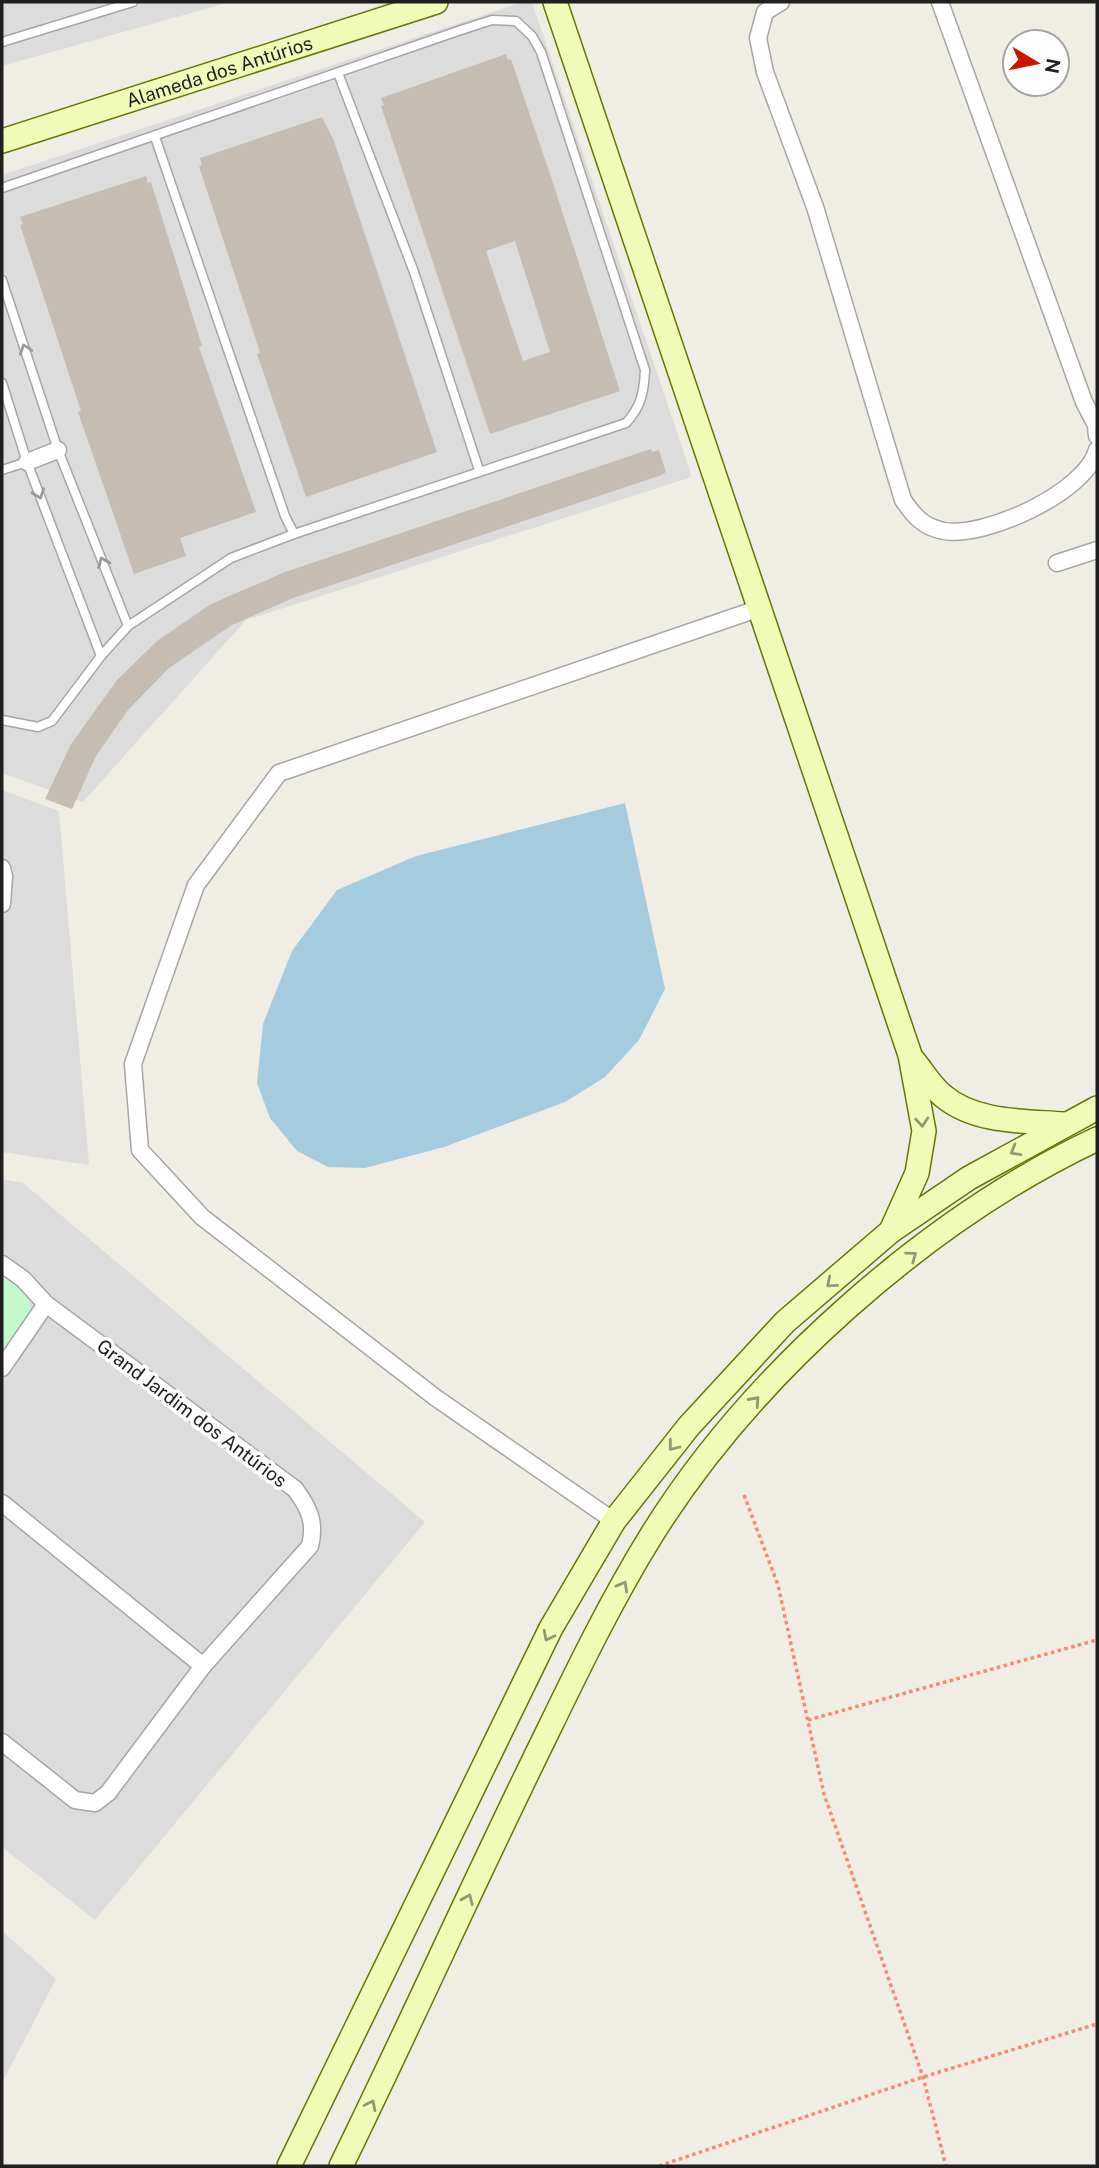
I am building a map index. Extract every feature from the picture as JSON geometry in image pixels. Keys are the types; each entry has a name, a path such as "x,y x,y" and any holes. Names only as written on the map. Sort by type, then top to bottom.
{"main road":[{"name":"Alameda dos Antúrios","path":"2,141 436,2"},
{"path":"555,2 910,1055 924,1131 917,1172 891,1231"},
{"path":"910,1055 942,1096 967,1110 1018,1121 1064,1124"},
{"path":"289,2166 545,1640 614,1521 689,1426 785,1322 891,1231 969,1178 1097,1108"},
{"path":"341,2166 412,2021 500,1828 582,1662 651,1535 698,1471 722,1439 804,1347 904,1261 974,1212 1068,1153 1097,1139"}],"street":[{"path":"781,2 765,12 758,38 765,72 815,207 902,500 918,521 946,532 1001,522 1046,501 1082,478 1094,463 1097,450"},
{"path":"940,2 1093,410 1097,436"},
{"path":"27,462 58,450"},
{"path":"1057,563 1097,551"},
{"path":"614,1521 436,1398 202,1217 140,1150 133,1063 196,885 279,773 760,608"},
{"path":"2,868 2,904"},
{"name":"Grand Jardim dos Antúrios","path":"2,1264 23,1279 46,1304 295,1489 310,1509 314,1531 310,1546 203,1666 108,1793 95,1803 75,1800 2,1742"},
{"path":"2,1368 46,1304"},
{"path":"2,1503 203,1666"}],"lane":[{"path":"2,42 133,2"},
{"path":"2,188 492,20 516,21 524,25 541,52 645,370 644,393 636,412 626,423 479,470 231,558 128,626 101,656 52,721 38,727 2,720"},
{"path":"338,73 414,272 479,470"},
{"path":"155,137 280,503 294,534"},
{"path":"2,280 58,450 128,626"},
{"path":"2,383 27,462 101,656"},
{"path":"2,470 27,462"}],"path":[{"path":"744,1495 778,1585 824,1794 923,2077 946,2166"},
{"path":"808,1720 1097,1640"},
{"path":"659,2166 923,2077 1097,2024"}],"shaded area":[{"path":"2,2 230,2 2,66"},
{"path":"523,2 532,2 692,477 246,620 83,802 2,773 2,175"},
{"path":"2,790 59,811 89,1165 2,1152"},
{"path":"2,1179 23,1183 425,1522 95,1920 2,1847"},
{"path":"2,1931 56,1979 2,2083"}],"green space":[{"path":"2,1270 25,1292 29,1312 20,1334 2,1358"}],"water":[{"path":"625,803 665,989 639,1040 605,1077 565,1102 444,1147 365,1168 328,1167 297,1151 270,1118 257,1083 263,1024 292,951 337,890 416,856"}],"building":[{"path":"506,54 508,60 511,59 620,391 490,434 381,106 384,105 381,98","holes":["515,241 550,352 523,361 486,251"]},
{"path":"322,117 334,141 437,452 306,497 257,354 260,353 258,346 199,166 202,165 200,158"},
{"path":"146,176 148,183 151,182 202,346 199,347 256,512 180,538 186,556 134,574 78,412 81,411 20,225 23,224 20,217"},
{"path":"651,449 652,452 659,450 666,472 659,476 293,598 232,625 169,668 128,710 96,756 72,809 45,799 71,744 117,680 157,641 211,604 285,572"}]}
